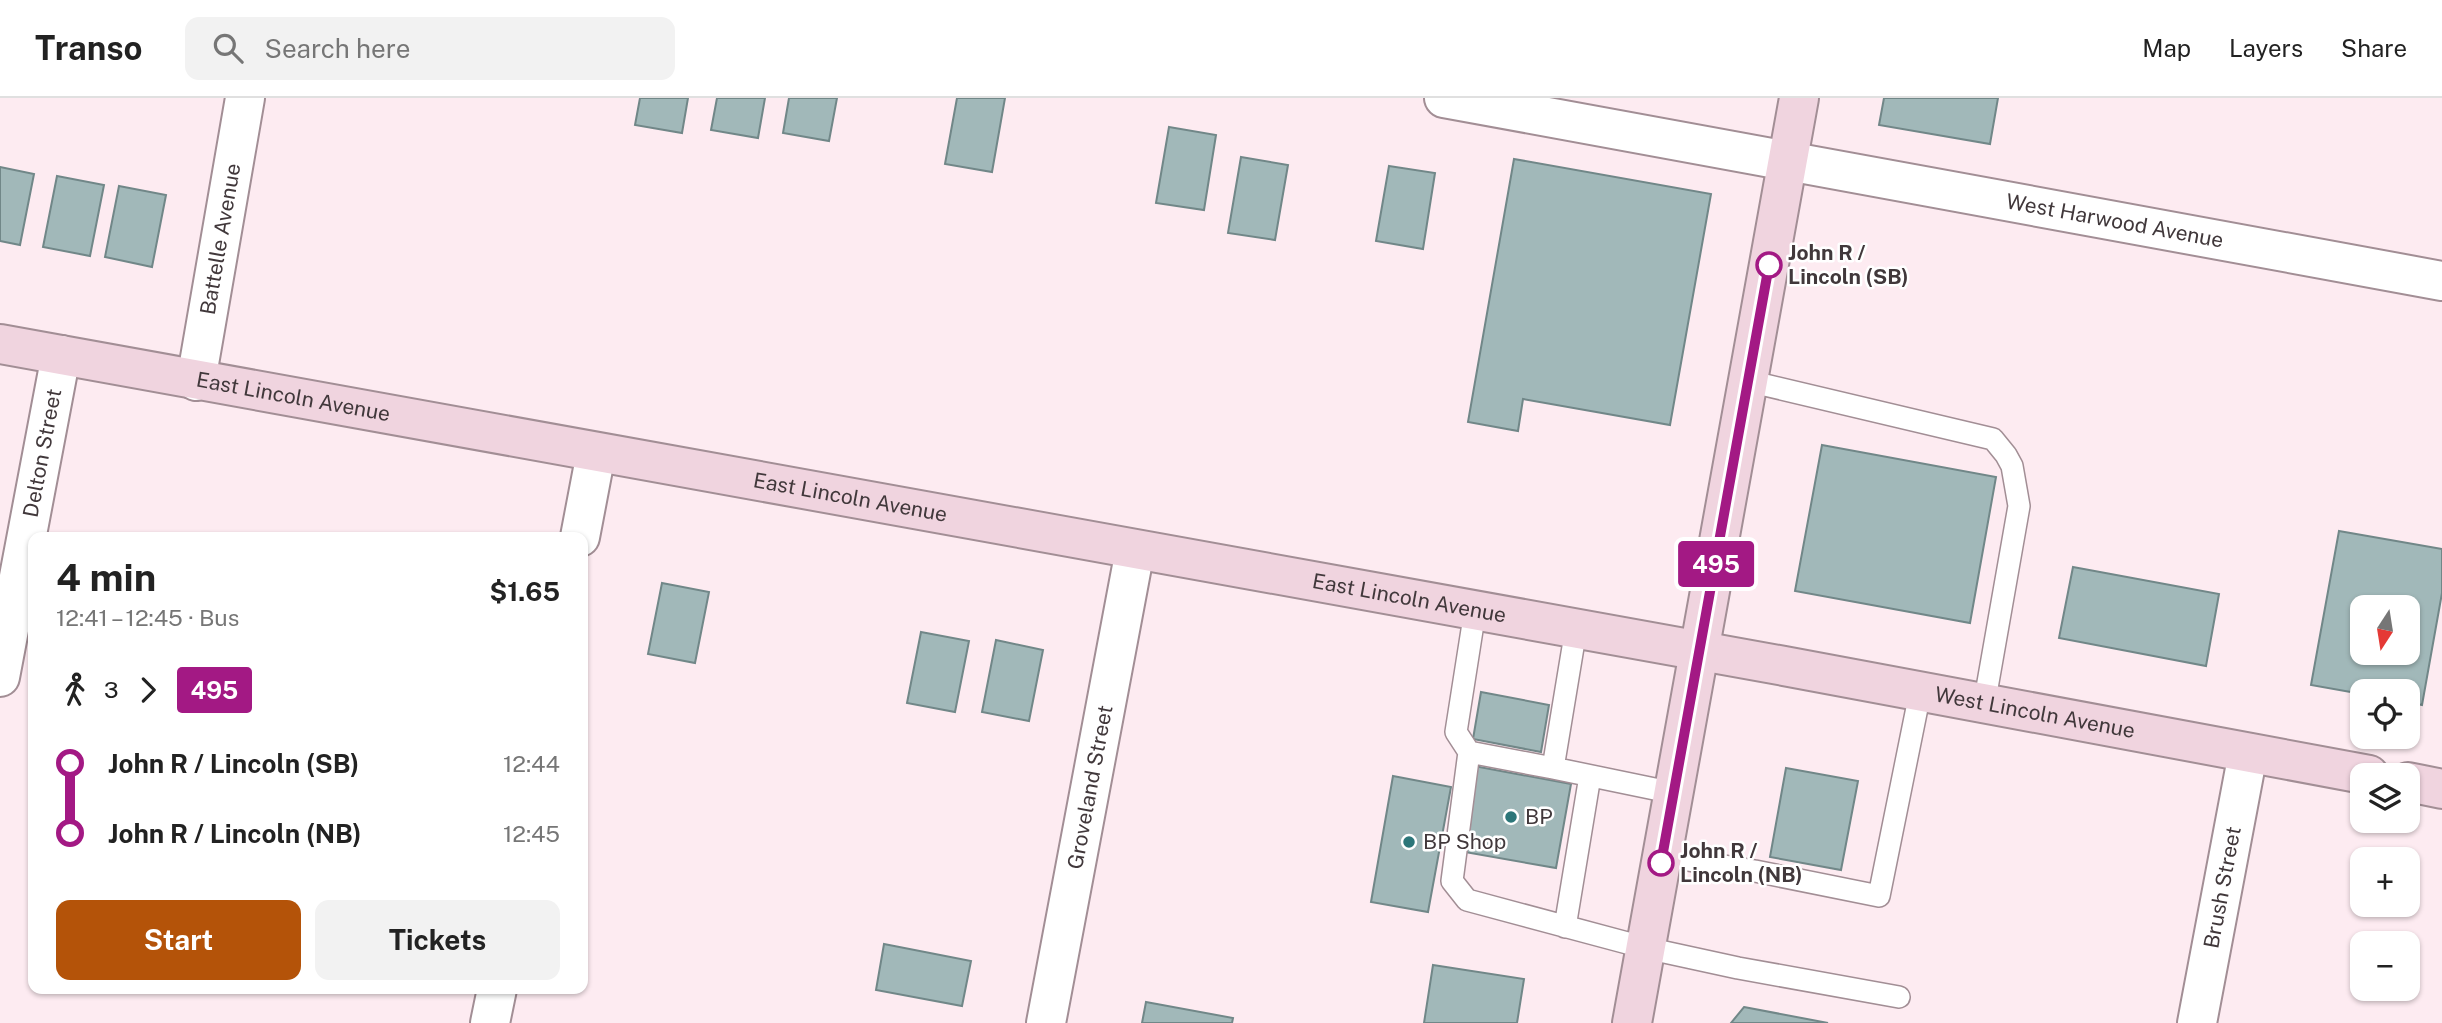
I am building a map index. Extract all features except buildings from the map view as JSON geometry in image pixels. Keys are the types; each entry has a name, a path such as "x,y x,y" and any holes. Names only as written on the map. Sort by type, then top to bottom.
{"street":[{"name":"Battelle Avenue","path":"196,381 245,98"},
{"path":"1632,1023 1799,98"},
{"name":"West Harwood Avenue","path":"1465,100 1787,162 2442,281"},
{"name":"East Lincoln Avenue","path":"0,344 1701,652"},
{"name":"Delton Street","path":"0,677 61,355"},
{"path":"581,532 596,453"},
{"name":"Groveland Street","path":"1046,1023 1135,550"},
{"name":"West Lincoln Avenue","path":"1701,652 2350,772"},
{"name":"Brush Street","path":"2197,1023 2248,753"},
{"path":"2420,784 2442,789"},
{"path":"491,1023 496,994"}],"lane":[{"path":"1748,381 1993,439 2006,455 2012,466 2019,506 1984,705"},
{"path":"1475,611 1456,732 1469,752 1452,881 1467,900 1646,948 1738,968 1899,997"},
{"path":"1553,768 1576,629"},
{"path":"1663,856 1879,896 1920,692"},
{"path":"1469,752 1674,793"},
{"path":"1565,926 1590,776"}],"bus line":[{"name":"495","path":"1661,863 1769,265"}],"place":[{"name":"John R / Lincoln (SB)","path":"1769,265"},
{"name":"BP","path":"1511,817"},
{"name":"BP Shop","path":"1409,842"},
{"name":"John R / Lincoln (NB)","path":"1661,863"}]}
